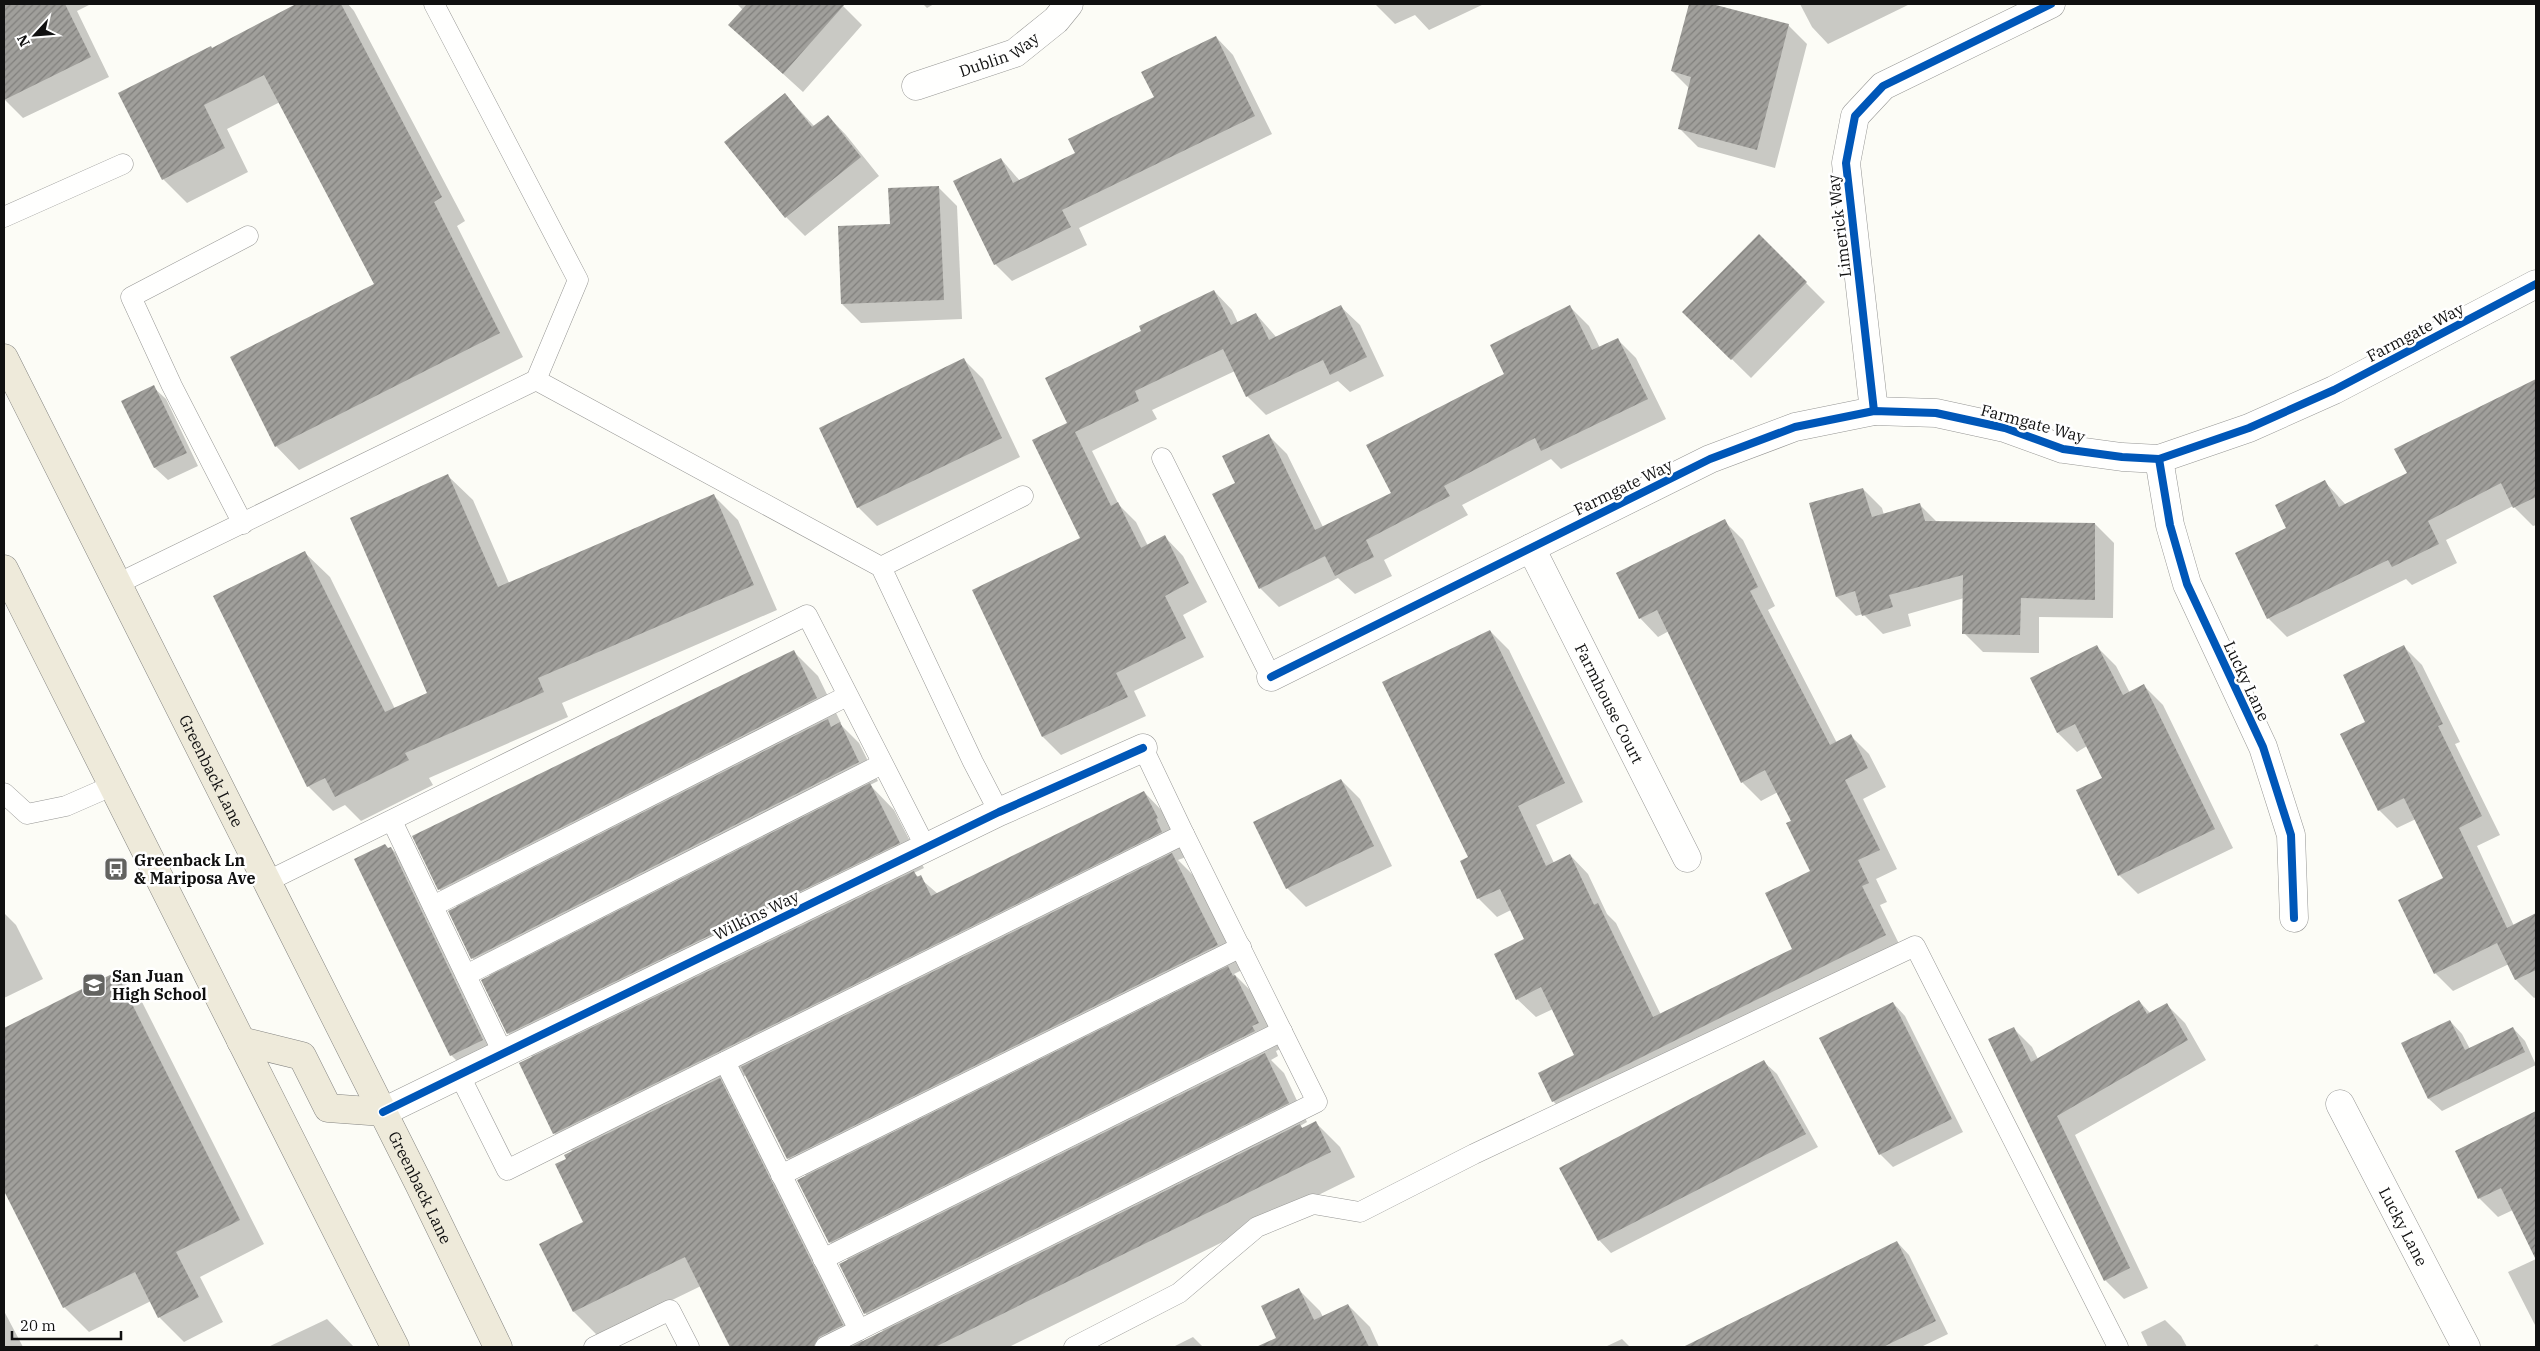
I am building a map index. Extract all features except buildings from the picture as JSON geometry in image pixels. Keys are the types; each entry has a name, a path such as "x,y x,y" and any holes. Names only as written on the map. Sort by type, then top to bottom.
{"main road":[{"name":"Greenback Lane","path":"4,358 383,1112 498,1347"},
{"path":"4,569 395,1347"},
{"path":"241,1041 302,1056 328,1108 383,1112"}],"street":[{"name":"Dublin Way","path":"916,86 1014,53 1056,20 1069,4"},
{"name":"Limerick Way","path":"1874,411 1846,163 1855,116 1884,86 2051,4"},
{"name":"Farmgate Way","path":"1271,677 1710,459 1795,427 1874,411 1936,413 2005,428 2063,449 2122,457 2159,459 2249,428 2334,390 2536,284"},
{"name":"Lucky Lane","path":"2159,459 2170,525 2187,584 2263,747 2290,835 2294,918"},
{"name":"Farmhouse Court","path":"1531,548 1688,858"},
{"name":"Wilkins Way","path":"383,1112 999,812 1143,748"},
{"name":"Lucky Lane","path":"2340,1104 2466,1347"}],"lane":[{"path":"117,584 536,380 578,280 434,4"},
{"path":"4,217 123,164"},
{"path":"243,524 172,386 131,297 248,236"},
{"path":"536,380 881,567 973,762 999,812"},
{"path":"1162,458 1271,677"},
{"path":"881,567 1023,496"},
{"path":"266,882 807,616 926,848"},
{"path":"433,906 847,696"},
{"path":"825,1347 1318,1102 1143,748"},
{"path":"466,976 882,764"},
{"path":"4,793 27,814 66,806 114,785"},
{"path":"392,821 503,1053"},
{"path":"459,1074 507,1170 1184,834"},
{"path":"1074,1347 1179,1293 1257,1227 1312,1204 1360,1212 1474,1154 1915,946 2118,1347"},
{"path":"781,1175 1240,947"},
{"path":"823,1259 1282,1031"},
{"path":"725,1062 859,1330"},
{"path":"594,1347 670,1310 688,1347"}],"cycle path":[{"path":"1874,411 1846,163 1855,116 1883,86 2051,4"},
{"path":"1271,677 1710,459 1795,427 1874,411 1936,413 2005,428 2063,449 2122,457 2159,459 2249,428 2334,390 2536,284"},
{"path":"2159,459 2170,525 2187,584 2263,747 2291,835 2294,918"},
{"path":"383,1112 999,812 1143,748"}],"place":[{"name":"Greenback Ln & Mariposa Ave","path":"116,869"},
{"name":"San Juan High School","path":"94,985"}]}
